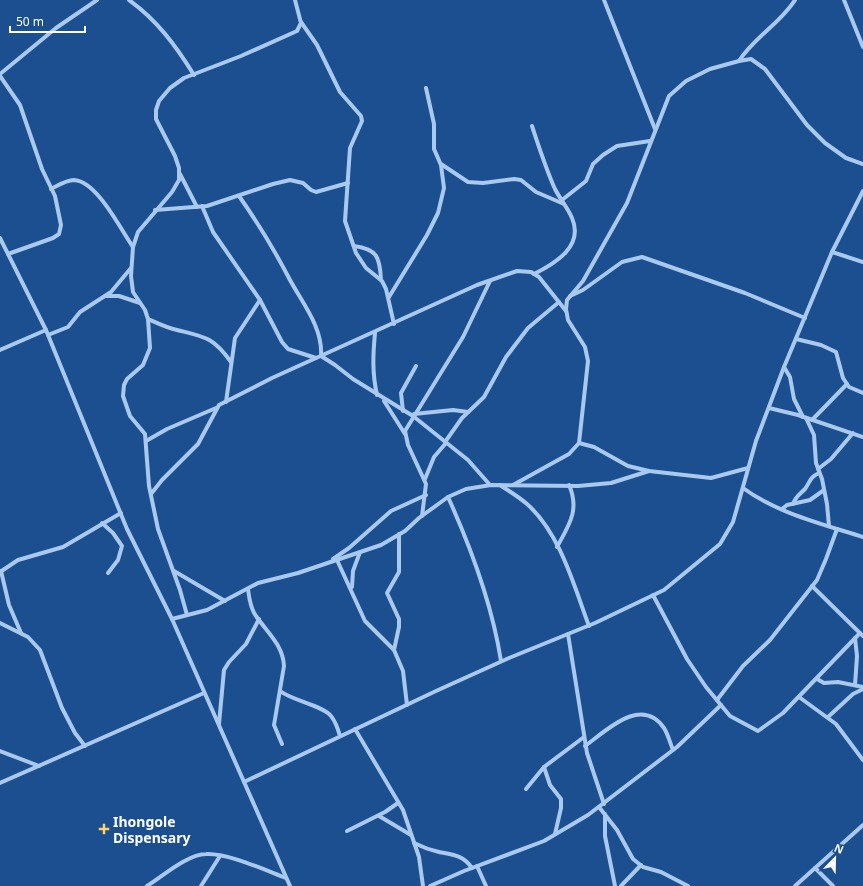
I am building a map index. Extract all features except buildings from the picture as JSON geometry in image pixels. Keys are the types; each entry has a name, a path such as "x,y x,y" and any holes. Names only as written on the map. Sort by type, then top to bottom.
{"street":[{"path":"8,254 53,238 58,234 61,225 55,196 42,169 20,105 0,75 56,28 97,0"},
{"path":"129,0 153,20 177,48 194,75"},
{"path":"295,0 301,22 317,45 340,92 361,116 361,125 350,148 345,221 354,246 366,268 381,281 389,297 394,324"},
{"path":"604,0 655,129"},
{"path":"739,61 747,48 789,10 795,0"},
{"path":"844,0 863,47"},
{"path":"187,615 158,529 151,494 145,434 128,412 123,396 124,385 127,379 143,365 150,348 148,319 145,310 133,292 131,268 132,247 138,232 155,210 172,192 179,180 175,156 156,119 156,110 159,101 170,88 184,78 286,37 297,30 301,22"},
{"path":"513,485 569,454 579,443 588,361 585,347 568,320 566,312 567,300 583,281 627,203 650,141 669,96 686,81 710,69 739,61 751,60 765,69 807,125 825,143 846,158 863,164"},
{"path":"389,297 427,235 438,213 444,188 444,178 434,149 433,117 426,88"},
{"path":"532,126 544,160 572,218 576,231 575,240 567,252 555,262 534,274"},
{"path":"562,200 586,181 593,164 603,155 617,146 650,141"},
{"path":"440,163 468,182 483,183 514,179 521,180 536,192 564,204"},
{"path":"179,173 200,207 213,232 260,300 288,349 316,358"},
{"path":"51,189 68,180 76,180 90,187 101,199 132,247"},
{"path":"155,210 200,207 290,180 303,183 310,190 316,192 348,183"},
{"path":"244,782 501,661 589,626 664,590 720,544 733,522 748,468 784,367 832,252 863,191"},
{"path":"239,196 277,253 306,308 317,330 321,348 321,356"},
{"path":"0,238 2,247 8,254 46,330 120,513 172,619 290,886"},
{"path":"354,246 365,248 374,253 381,268 381,281"},
{"path":"832,252 863,262"},
{"path":"570,296 583,290 622,262 642,257 745,293 805,318"},
{"path":"48,335 68,327 80,312 106,296 131,268"},
{"path":"146,441 167,429 216,408 316,358 490,281 517,271 526,270 539,277 566,312"},
{"path":"422,516 426,495 426,484 408,445 406,434 407,426 463,337 490,281"},
{"path":"106,296 119,296 140,303"},
{"path":"226,402 235,338 260,300"},
{"path":"424,479 434,457 446,443 462,418 484,397 495,380 506,358 528,328 559,302"},
{"path":"148,319 176,330 199,335 212,341 223,351 231,363"},
{"path":"0,350 46,330"},
{"path":"375,333 372,360 373,378 377,395"},
{"path":"796,339 821,345 836,352 843,378 850,388 863,393"},
{"path":"321,356 383,399 413,415 468,460 490,485"},
{"path":"404,411 401,393 416,366"},
{"path":"784,367 790,376 793,393 814,435 814,450 818,471 824,490 829,526"},
{"path":"812,420 847,384"},
{"path":"383,399 406,434"},
{"path":"151,494 162,480 198,444 216,408"},
{"path":"769,408 804,417 863,437"},
{"path":"413,415 453,410 468,412"},
{"path":"793,504 796,497 805,488 810,478 830,459 852,433"},
{"path":"579,443 594,447 628,466 649,471 678,473 711,478 748,468"},
{"path":"172,619 207,610 258,583 298,573 381,545 399,534 448,497 466,489 490,485 569,486 611,482 649,471"},
{"path":"500,485 528,504 537,514 566,564 589,626"},
{"path":"557,547 570,522 575,504 569,486"},
{"path":"743,488 755,497 782,509 863,537"},
{"path":"782,509 793,504 810,500 824,490"},
{"path":"329,562 349,548 391,511 426,495"},
{"path":"448,497 466,536 486,594 493,619 501,661"},
{"path":"21,634 8,605 0,572 18,560 63,547 120,513"},
{"path":"102,523 122,546 118,560 108,573"},
{"path":"717,700 743,666 770,640 812,586 826,559 837,529"},
{"path":"394,650 399,627 399,619 387,593 399,572 399,534"},
{"path":"352,589 353,571 360,552"},
{"path":"337,560 352,589 357,606 365,621 394,650 403,671 407,705"},
{"path":"173,571 225,601"},
{"path":"653,595 687,659 717,700 730,716 758,731 783,714 855,638 861,634 812,586"},
{"path":"248,589 251,604 259,619 270,631 283,658 280,691 274,725 282,744"},
{"path":"218,724 224,670 229,662 246,644 259,619"},
{"path":"0,623 28,637 40,650 62,708 75,733 85,746"},
{"path":"568,634 585,746 593,775 604,804"},
{"path":"855,638 855,685"},
{"path":"817,679 824,683 833,681 863,688"},
{"path":"828,717 853,694 863,688"},
{"path":"280,691 289,698 326,711 335,722 340,736"},
{"path":"0,783 204,693"},
{"path":"799,698 836,724 863,760"},
{"path":"430,886 477,866 544,841 604,804 673,750 721,705"},
{"path":"585,746 615,722 631,715 642,714 656,719 664,728 673,750"},
{"path":"355,729 398,803 419,857 424,886"},
{"path":"526,789 544,767 584,737"},
{"path":"0,751 40,766"},
{"path":"544,767 550,785 561,799 561,808 555,834"},
{"path":"347,831 379,816 398,803"},
{"path":"599,807 617,830 633,859 641,865 674,878 688,886"},
{"path":"606,814 605,836 615,886"},
{"path":"379,816 411,835"},
{"path":"795,886 863,825"},
{"path":"414,843 427,849 458,855 467,860 472,868"},
{"path":"147,886 185,861 205,854 220,856 286,878"},
{"path":"201,886 220,856"},
{"path":"621,886 641,865"},
{"path":"477,866 486,886"},
{"path":"815,868 833,886"}],"place":[{"name":"Ihongole Dispensary","path":"104,829"}]}
